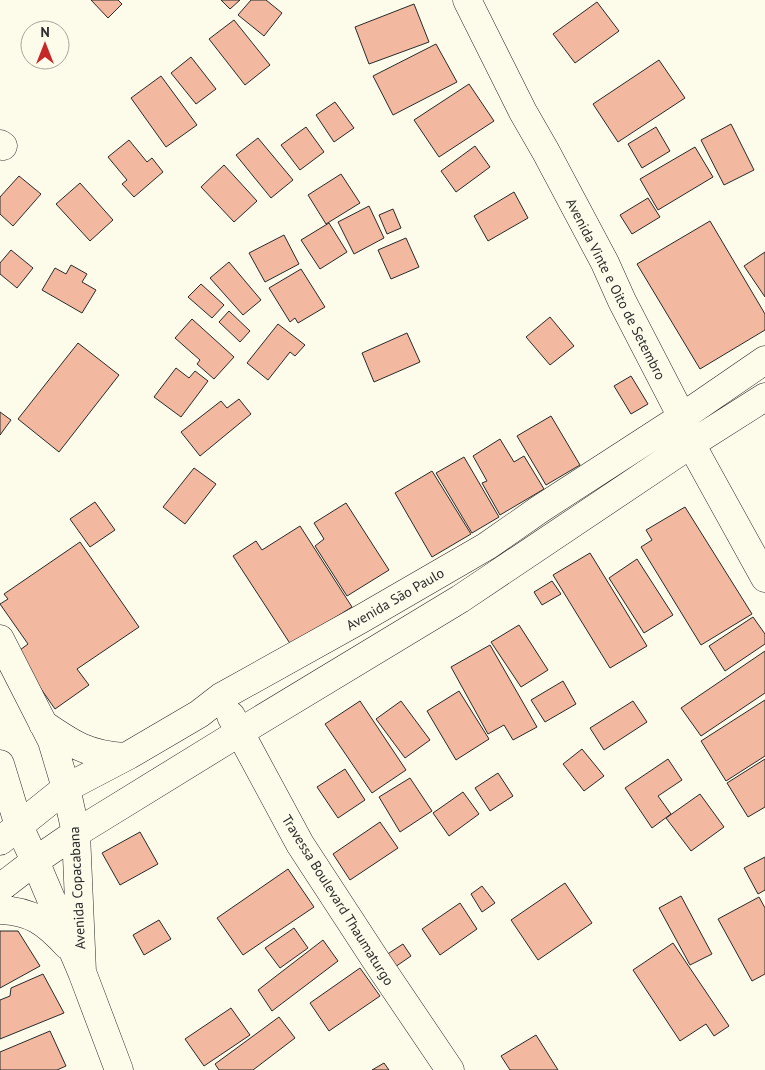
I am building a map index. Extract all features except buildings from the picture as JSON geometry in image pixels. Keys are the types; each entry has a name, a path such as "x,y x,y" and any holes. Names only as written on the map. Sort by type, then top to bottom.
{"street":[{"name":"Avenida Vinte e Oito de Setembro","path":"466,0 509,86 605,263 622,301 682,417 691,444 765,578"},
{"name":"Avenida São Paulo","path":"9,833 66,788 125,757 199,714 221,697 487,546 765,360"},
{"path":"0,888 35,860 76,833 460,599 691,444 765,397"},
{"path":"442,573 460,599"},
{"name":"Avenida Copacabana","path":"0,639 52,741 66,788 76,833 78,962"},
{"name":"Travessa Boulevard Thaumaturgo","path":"221,697 300,844 450,1070"},
{"path":"42,724 75,746 94,752 125,757"},
{"name":"Avenida Copacabana","path":"0,764 9,833 35,860 78,962 119,1070"},
{"path":"0,910 17,911 32,915 48,927 78,962"}]}
